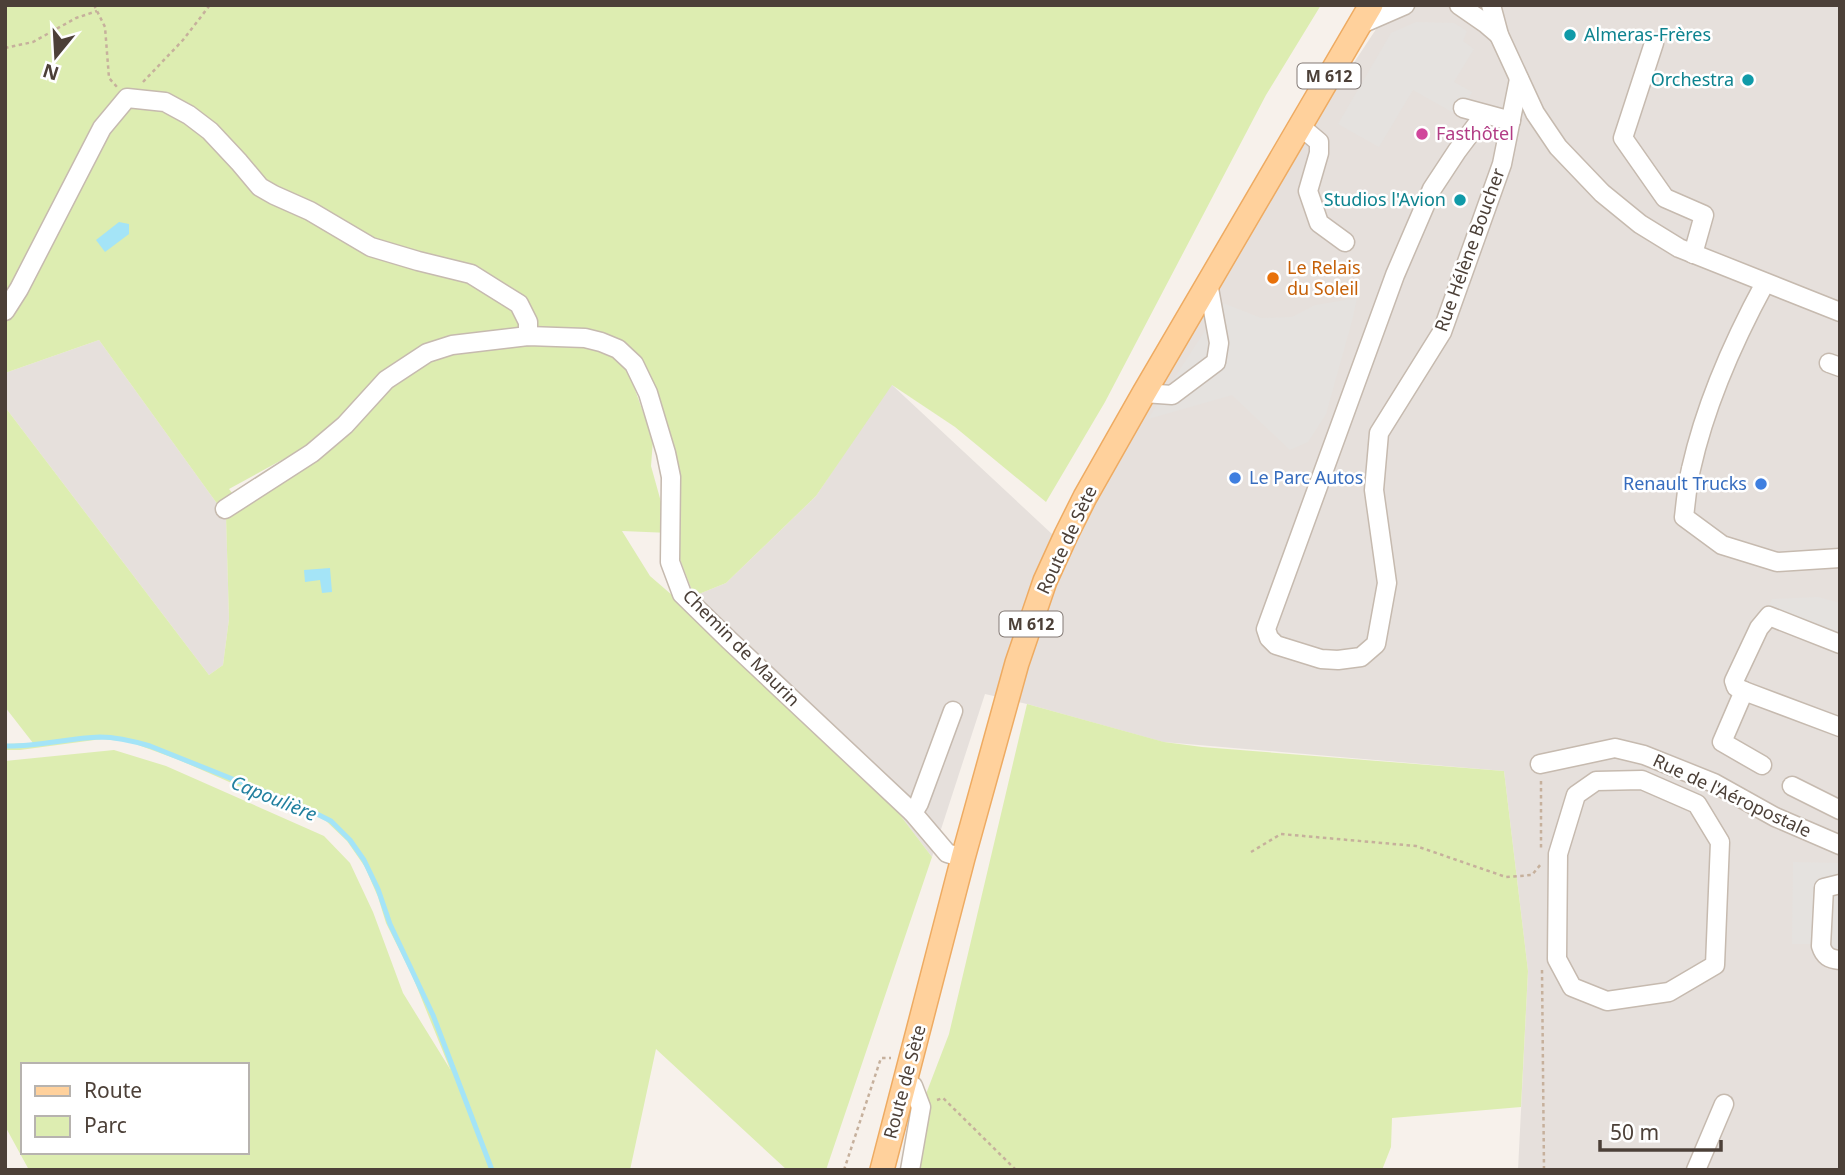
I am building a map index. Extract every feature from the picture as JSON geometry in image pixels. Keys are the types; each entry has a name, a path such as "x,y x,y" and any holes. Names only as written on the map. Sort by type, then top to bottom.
{"main road":[{"name":"Route de Sète","path":"882,1170 963,858 1017,663 1045,581 1085,497 1371,5"}],"street":[{"path":"1359,25 1405,5"},
{"path":"1459,5 1499,36"},
{"path":"1491,5 1499,36 1535,113 1577,169 1602,193 1640,225 1679,248 1840,312"},
{"path":"1654,43 1623,138 1665,198 1704,215 1693,254"},
{"name":"Rue Hélène Boucher","path":"1484,115 1432,189 1395,275 1266,629 1269,638 1276,645 1321,659 1338,660 1361,657 1377,644 1387,583 1374,490 1379,433 1442,332 1502,164 1519,79"},
{"path":"5,311 102,128 127,98 165,102 189,115 209,131 260,187 310,211 372,247 471,274 519,304 528,322 528,336"},
{"path":"1463,108 1510,121"},
{"path":"1300,126 1318,142 1319,153 1308,191 1319,223 1345,242"},
{"path":"1144,393 1172,395 1216,362 1219,343 1208,283"},
{"path":"1765,283 1744,321 1709,408 1691,470 1684,517 1722,545 1777,562 1840,558"},
{"name":"Chemin de Maurin","path":"225,509 312,453 345,425 386,380 427,353 452,345 528,336 585,338 618,349 634,364 648,393 666,453 670,477 670,562 682,594 913,813 947,853 963,858"},
{"path":"1840,644 1769,616 1759,628 1734,681 1736,687 1744,691 1840,727"},
{"path":"1744,691 1722,742 1762,765"},
{"path":"913,813 953,711"},
{"name":"Rue de l'Aéropostale","path":"1540,764 1615,748 1644,755 1714,783 1775,817 1840,845"},
{"path":"1591,752 1596,781"},
{"path":"1642,780 1697,804 1720,842 1715,965 1669,992 1607,1001 1572,987 1557,959 1558,854 1576,795 1596,781 1642,780"},
{"path":"1793,786 1840,810"},
{"path":"1840,884 1824,888 1821,946 1823,954 1840,960"},
{"path":"905,1082 913,1086 921,1107 910,1170"},
{"path":"1696,1170 1724,1104"}],"path":[{"path":"94,5 105,27 108,78 127,98 183,40 210,5"},
{"path":"5,48 33,42 76,18 97,11"},
{"path":"1251,852 1281,834 1416,846 1506,877 1532,875 1541,864"},
{"path":"844,1170 881,1058 911,1056"},
{"path":"921,1107 943,1098 1016,1170"}],"shaded area":[{"path":"1392,5 1840,5 1840,1170 1518,1170 1528,971 1504,771 1163,742 985,694 932,857 881,790 694,596 726,583 816,496 891,384 1067,548 1168,344"},
{"path":"1416,22 1454,23 1467,31 1463,41 1474,49 1454,82 1472,92 1459,116 1413,90 1379,147 1338,124 1391,33"},
{"path":"1357,298 1326,414 1308,442 1290,450 1232,395 1148,419 1223,303 1261,318 1292,317 1315,305"},
{"path":"99,340 226,516 229,619 223,665 209,675 5,407 5,373"},
{"path":"1818,597 1840,603 1840,644 1765,614 1772,599"},
{"path":"1793,862 1840,863 1840,966 1821,965 1812,954 1811,944 1792,944"}],"green space":[{"path":"5,5 1321,5 1266,95 1105,402 1046,502 955,427 892,385 816,496 726,583 694,596 670,533 622,531 650,576 732,647 881,790 932,857 826,1170 787,1170 656,1049 630,1170 29,1170 5,1126 5,761 114,750 166,766 324,836 350,863 373,912 403,993 450,1069 412,975 386,923 365,867 347,841 326,821 303,809 130,742 102,739 5,750 5,744 33,743 5,707 5,407 209,675 223,665 229,619 226,516 99,340 5,373 5,322 32,277 5,306","holes":["393,366 324,453 242,506 229,489 300,450","633,384 660,436 668,527 651,466 653,440"]},
{"path":"1027,704 1164,742 1504,771 1528,971 1521,1107 1392,1118 1391,1147 1382,1170 910,1170 921,1107 949,1034"}],"water":[{"path":"119,222 129,224 129,234 105,252 96,240"},
{"path":"330,568 332,592 322,593 320,580 305,582 304,570"}],"waterway":[{"name":"Capoulière","path":"5,746 100,737 131,741 150,746 331,821 350,840 364,860 378,889 390,924 433,1015 492,1170"}],"place":[{"name":"Almeras-Frères","path":"1570,35"},
{"name":"Orchestra","path":"1748,80"},
{"name":"Fasthôtel","path":"1422,134"},
{"name":"Studios l'Avion","path":"1460,200"},
{"name":"Le Relais du Soleil","path":"1273,278"},
{"name":"Le Parc Autos","path":"1235,478"},
{"name":"Renault Trucks","path":"1761,484"}]}
